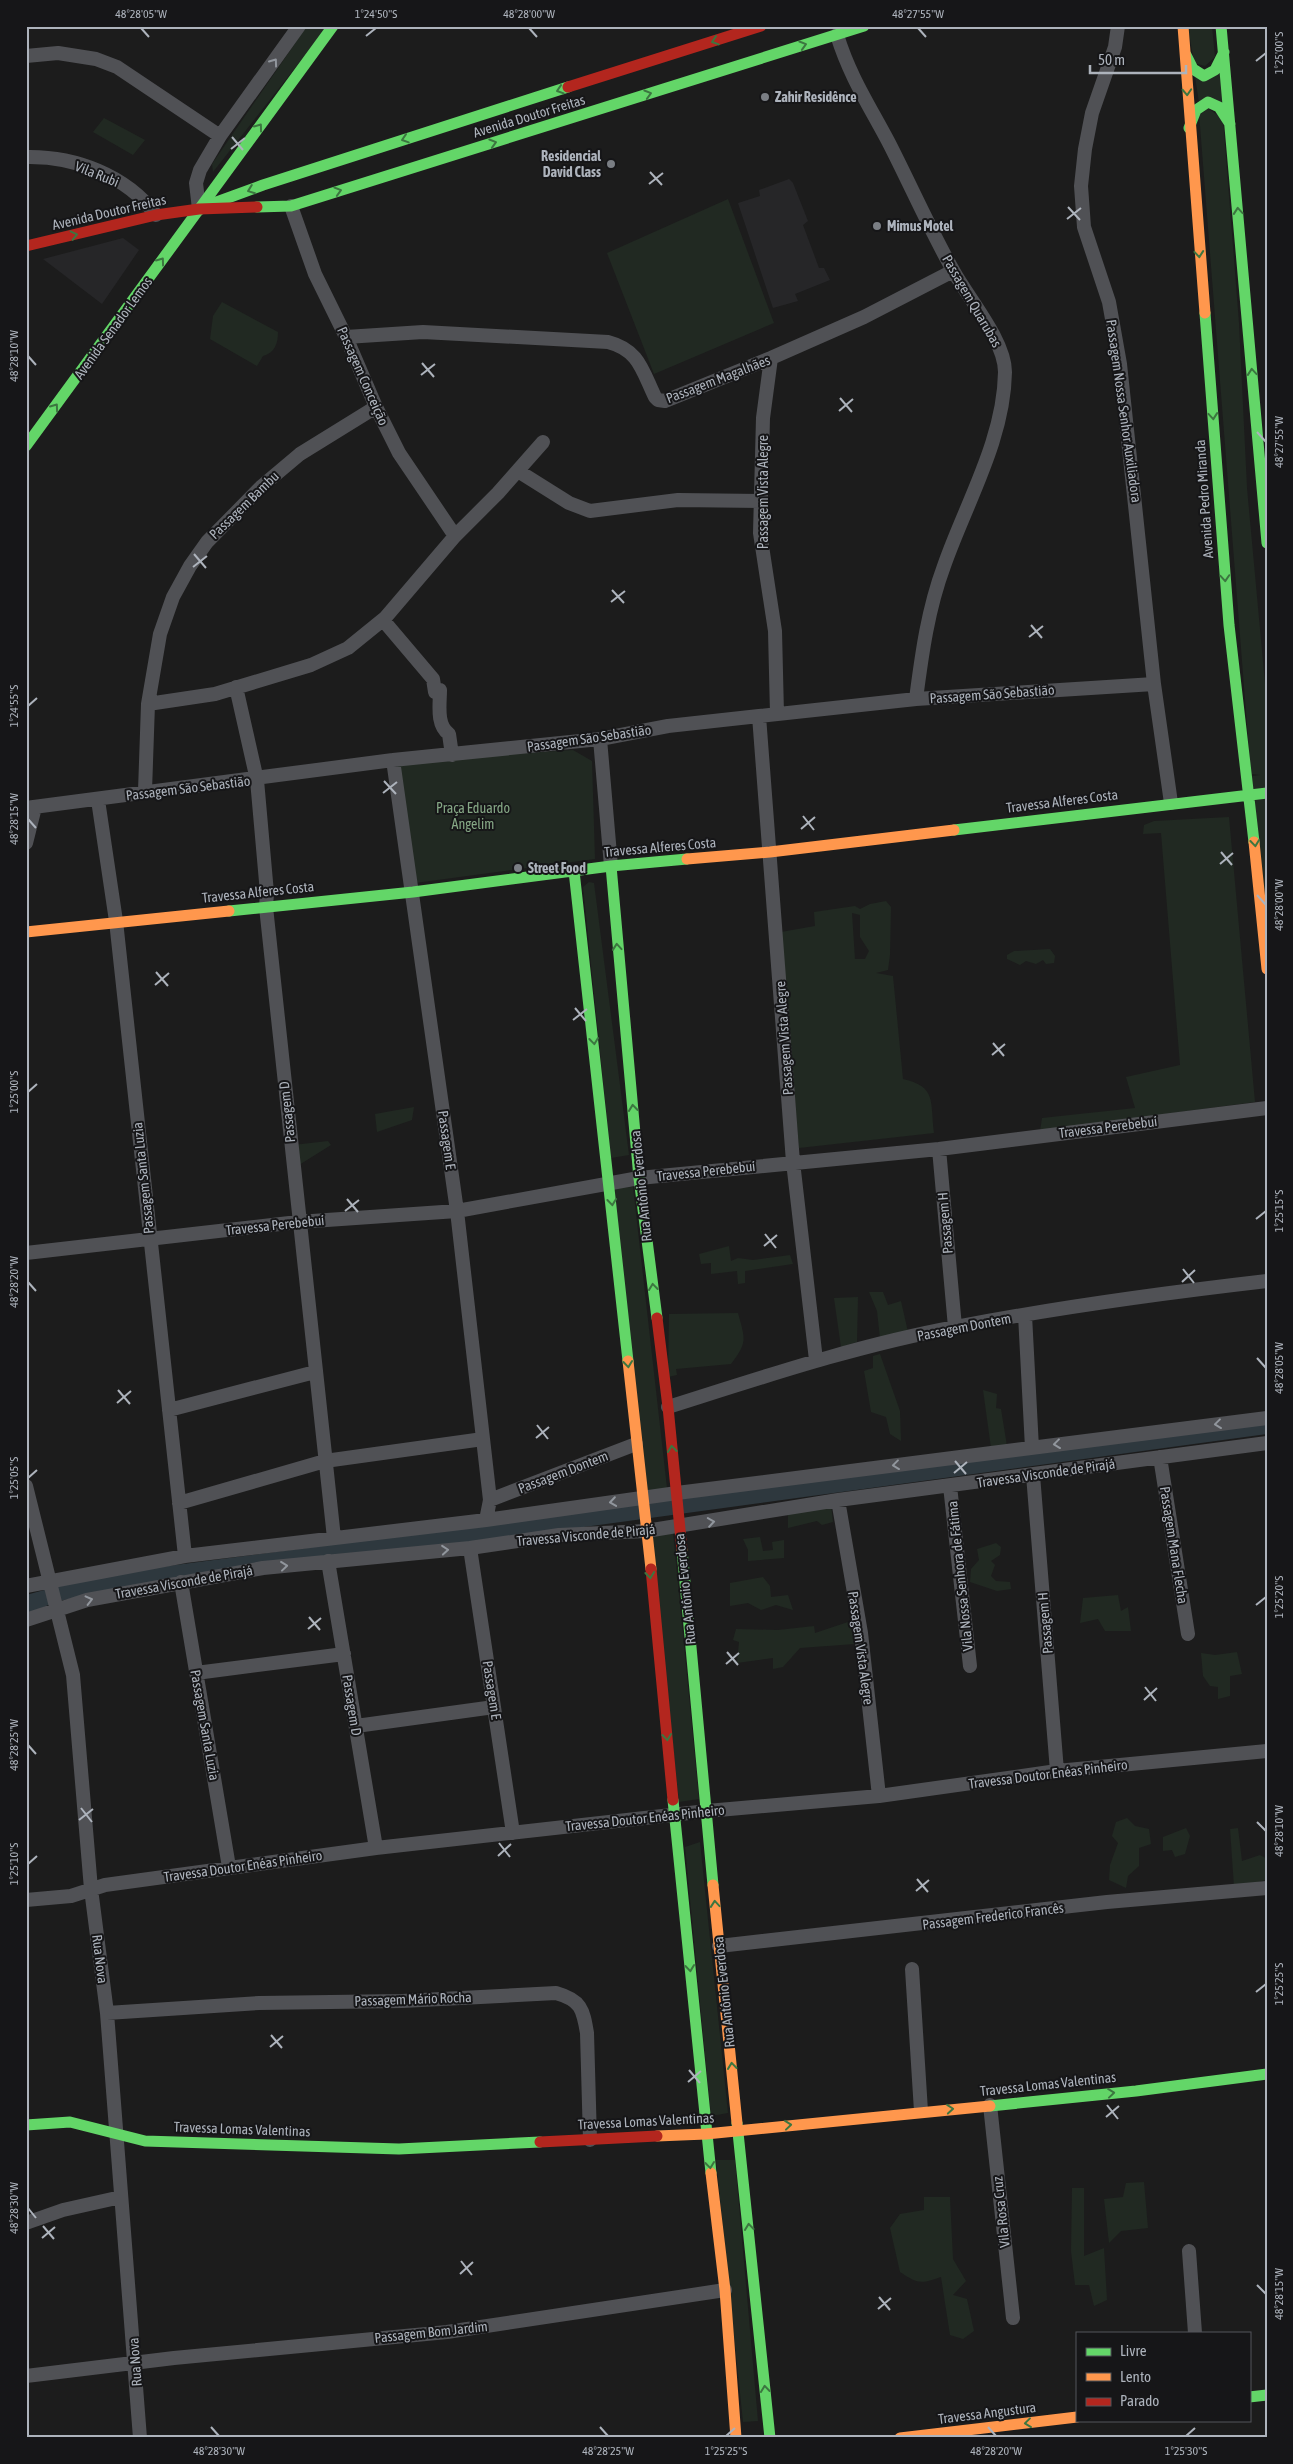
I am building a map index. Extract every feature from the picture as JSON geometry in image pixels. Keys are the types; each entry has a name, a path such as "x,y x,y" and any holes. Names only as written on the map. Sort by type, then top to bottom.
{"street":[{"path":"199,209 196,183 220,136 299,26"},
{"name":"Avenida Senador Lemos","path":"26,446 333,26"},
{"name":"Avenida Doutor Freitas","path":"199,209 263,185 459,121 761,26"},
{"name":"Avenida Doutor Freitas","path":"27,242 156,215 199,209 291,206 468,141 516,136 864,26"},
{"name":"Passagem Nossa Senhor Auxiliadora","path":"1118,26 1115,47 1092,113 1085,149 1081,186 1084,227 1109,302 1120,364 1154,684 1171,803"},
{"name":"Avenida Pedro Miranda","path":"1183,26 1189,128 1229,625 1267,969"},
{"path":"1221,26 1267,543"},
{"name":"Passagem Quarubas","path":"837,35 856,86 888,142 953,271 1000,347 1005,370 1003,389 992,440 933,600 924,638 916,699"},
{"path":"1186,55 1193,69 1204,76 1217,68 1224,52"},
{"path":"26,56 58,53 96,59 117,67 220,136"},
{"path":"1189,128 1196,110 1208,102 1214,102 1221,108 1230,124"},
{"path":"510,106 508,121 516,136"},
{"path":"459,121 468,141"},
{"name":"Vila Rubi","path":"26,157 52,159 87,167 112,176 137,194 156,215"},
{"name":"Passagem Conceição","path":"291,206 315,274 346,336 376,408 399,453 455,536"},
{"name":"Passagem Magalhães","path":"346,336 424,332 608,342 629,350 636,359 654,397 665,401 771,358 864,317 953,271"},
{"name":"Passagem Vista Alegre","path":"771,358 763,418 760,534 775,631 777,714"},
{"name":"Passagem Bambu","path":"145,791 148,704 160,634 173,597 190,566 207,542 262,486 300,454 376,408"},
{"path":"148,704 189,699 236,687 311,665 348,648 383,620 455,536 518,471 543,442"},
{"path":"518,471 569,503 590,511 678,500 761,501"},
{"path":"383,620 433,679 435,692 440,690 440,722 443,730 449,734 452,755"},
{"name":"Passagem São Sebastião","path":"30,807 98,800 145,791 256,780 393,760 600,740 668,726 777,714 916,699 1154,684"},
{"name":"Passagem D","path":"236,687 256,780 267,893 266,907 298,1222 334,1538"},
{"name":"Passagem Vista Alegre","path":"759,716 793,1162 816,1360"},
{"name":"Rua Antônio Everdosa","path":"600,740 640,1178 668,1407 719,1946 740,2130 770,2438"},
{"name":"Passagem E","path":"393,760 457,1211 490,1500 486,1520"},
{"name":"Travessa Alferes Costa","path":"26,932 116,921 413,892 611,866 770,852 1267,793"},
{"name":"Passagem Santa Luzia","path":"98,800 116,921 184,1556"},
{"path":"26,843 30,807"},
{"path":"574,871 610,1182 636,1444 644,1499 706,2134 724,2290 736,2438"},
{"name":"Travessa Perebebuí","path":"26,1253 298,1222 457,1211 640,1178 939,1149 1267,1108"},
{"name":"Passagem H","path":"939,1149 955,1327"},
{"name":"Passagem Dontem","path":"668,1407 816,1360 955,1327 1108,1300 1267,1281"},
{"path":"1025,1315 1032,1448"},
{"path":"169,1410 315,1372"},
{"name":"Travessa Visconde de Pirajá","path":"26,1586 184,1556 486,1520 1267,1418"},
{"path":"179,1503 326,1460 483,1439"},
{"name":"Travessa Visconde de Pirajá","path":"26,1620 57,1606 263,1568 470,1548 559,1535 679,1525 838,1500 1267,1443"},
{"name":"Passagem Dontem","path":"490,1500 636,1444"},
{"name":"Passagem Mana Flecha","path":"1160,1456 1188,1634"},
{"name":"Passagem H","path":"1033,1475 1057,1771"},
{"name":"Rua Nova","path":"26,1486 73,1675 91,1889 106,2013 114,2132 136,2363 140,2438"},
{"name":"Vila Nossa Senhora de Fátima","path":"950,1486 970,1666"},
{"name":"Passagem Vista Alegre","path":"838,1500 861,1633 879,1796"},
{"name":"Passagem E","path":"470,1548 513,1833"},
{"name":"Passagem D","path":"328,1561 376,1848"},
{"name":"Passagem Santa Luzia","path":"181,1582 229,1867"},
{"path":"196,1673 344,1654"},
{"path":"356,1726 494,1707"},
{"name":"Travessa Doutor Enéas Pinheiro","path":"26,1900 71,1896 105,1885 376,1848 707,1811 879,1796 1057,1771 1267,1751"},
{"name":"Passagem Frederico Francês","path":"719,1946 1107,1902 1267,1888"},
{"path":"912,1969 921,2111"},
{"name":"Passagem Mário Rocha","path":"106,2013 259,2003 402,2001 556,1993 572,1997 580,2006 585,2018 588,2034 590,2140"},
{"name":"Travessa Lomas Valentinas","path":"26,2125 70,2122 145,2141 399,2149 706,2134 1136,2091 1267,2074"},
{"name":"Vila Rosa Cruz","path":"990,2105 1013,2318"},
{"path":"26,2223 63,2210 121,2197"},
{"path":"1189,2251 1195,2332"},
{"name":"Passagem Bom Jardim","path":"26,2376 447,2332 724,2290"},
{"path":"1250,2397 1267,2395"},
{"name":"Travessa Angustura","path":"900,2438 1076,2418"}],"shaded area":[{"path":"789,179 793,183 808,221 803,225 819,268 824,268 830,280 795,294 798,301 773,308 738,203 760,196 759,190"},
{"path":"123,238 139,250 102,304 43,259"},
{"path":"1267,1422 1267,1434 92,1594 55,1602 26,1615 26,1595 99,1575"}],"green space":[{"path":"307,26 328,26 213,172 212,164"},
{"path":"1188,26 1212,26 1215,57 1205,66 1194,63"},
{"path":"1221,68 1224,106 1199,103 1195,76"},
{"path":"1206,107 1223,119 1239,323 1247,488 1267,705 1267,920 1252,776 1260,775 1252,774 1250,763 1199,113"},
{"path":"104,118 145,140 133,155 93,132"},
{"path":"728,199 774,323 654,374 607,253"},
{"path":"222,302 278,332 275,347 270,353 263,356 257,366 210,339 213,316"},
{"name":"Praça Eduardo Angelim","path":"573,750 592,761 595,859 415,883 396,761"},
{"path":"1229,817 1255,1102 1040,1131 1042,1118 1135,1108 1126,1077 1180,1065 1161,833 1143,834 1144,825 1154,821"},
{"path":"589,882 594,883 629,1155 611,1158 583,887"},
{"path":"886,901 891,907 888,970 876,973 893,976 903,1079 922,1086 927,1091 930,1097 934,1133 799,1148 781,932 815,926 814,912 855,906 860,909 870,904","holes":["852,913 860,915 860,937 869,951 865,959 855,959"]},
{"path":"1050,949 1055,956 1054,963 1046,964 1043,960 1036,964 1026,961 1020,965 1007,959 1007,955 1014,951"},
{"path":"414,1107 412,1120 377,1132 375,1114"},
{"path":"328,1141 331,1145 299,1165 293,1145"},
{"path":"633,1187 667,1488 646,1492 614,1188"},
{"path":"729,1246 731,1261 738,1258 753,1260 790,1255 793,1264 745,1271 745,1283 738,1284 737,1271 711,1274 711,1263 701,1264 699,1254"},
{"path":"869,1292 883,1292 888,1305 901,1301 908,1332 880,1338 877,1311"},
{"path":"858,1297 857,1342 841,1347 834,1298"},
{"path":"738,1313 744,1340 743,1345 731,1364 676,1369 677,1375 668,1377 669,1314"},
{"path":"880,1354 900,1411 901,1441 890,1434 886,1417 871,1412 864,1371 873,1368 873,1356"},
{"path":"983,1390 997,1394 996,1408 1001,1409 1007,1446 991,1448"},
{"path":"831,1505 833,1522 822,1525 817,1521 788,1528 788,1513"},
{"path":"673,1533 699,1799 679,1802 651,1536"},
{"path":"760,1537 763,1551 773,1550 772,1542 784,1540 784,1558 748,1561 748,1550 743,1539"},
{"path":"996,1543 1001,1547 1000,1555 991,1561 995,1565 991,1576 996,1581 1010,1582 1011,1589 997,1591 970,1582 971,1569 979,1560 977,1549"},
{"path":"763,1577 770,1586 771,1597 788,1595 793,1610 776,1605 761,1610 748,1603 730,1606 730,1583"},
{"path":"1118,1595 1121,1611 1128,1607 1131,1631 1105,1631 1098,1619 1080,1623 1083,1598"},
{"path":"851,1621 855,1644 800,1648 783,1667 773,1669 773,1658 737,1663 739,1642 733,1640 736,1629 778,1630 814,1626 815,1633"},
{"path":"1237,1652 1242,1674 1230,1676 1230,1696 1218,1699 1218,1687 1210,1686 1203,1676 1201,1653 1215,1655"},
{"path":"1127,1818 1135,1826 1149,1829 1151,1844 1139,1848 1139,1866 1128,1876 1126,1888 1109,1880 1110,1865 1118,1843 1112,1836 1116,1822"},
{"path":"1186,1828 1190,1836 1185,1854 1175,1857 1172,1850 1163,1851 1163,1837"},
{"path":"1238,1828 1242,1861 1260,1855 1267,1859 1267,1880 1234,1887 1230,1829"},
{"path":"700,1842 728,2113 711,2116 685,1847"},
{"path":"716,2160 735,2160 758,2421 743,2422"},
{"path":"1144,2182 1148,2228 1121,2231 1109,2243 1104,2199 1123,2197 1126,2183"},
{"path":"1072,2188 1084,2188 1084,2256 1104,2248 1107,2300 1094,2306 1089,2285 1075,2285 1071,2251"},
{"path":"924,2197 950,2197 953,2259 966,2281 953,2295 967,2299 974,2331 963,2339 950,2335 941,2277 920,2282 900,2272 890,2228 900,2214 924,2210"}],"traffic: fast":[{"path":"26,446 333,26"},
{"path":"257,207 291,206 864,26"},
{"path":"1221,26 1267,543"},
{"path":"1186,55 1193,69 1204,76 1215,70 1224,52"},
{"path":"214,203 263,185 568,87"},
{"path":"1189,128 1196,110 1208,102 1219,107 1230,124"},
{"path":"1205,313 1229,625 1254,842"},
{"path":"954,830 1267,793"},
{"path":"229,911 413,892 611,866 687,859"},
{"path":"611,866 639,1178 657,1318"},
{"path":"574,871 628,1361"},
{"path":"682,1550 713,1885"},
{"path":"673,1800 711,2173"},
{"path":"990,2106 1136,2091 1267,2074"},
{"path":"26,2125 70,2122 145,2141 399,2149 540,2142"},
{"path":"737,2123 770,2438"},
{"path":"1250,2397 1267,2395"}],"traffic: slow":[{"path":"1183,26 1205,313"},
{"path":"687,859 770,852 954,830"},
{"path":"1254,842 1267,969"},
{"path":"26,932 229,911"},
{"path":"628,1361 651,1569"},
{"path":"713,1885 737,2123"},
{"path":"657,2136 706,2134 990,2106"},
{"path":"711,2173 725,2290 736,2438"},
{"path":"900,2438 1076,2417"}],"traffic: jam":[{"path":"568,87 761,26"},
{"path":"26,246 156,215 199,209 257,207"},
{"path":"657,1318 682,1550"},
{"path":"651,1569 673,1800"},
{"path":"540,2142 657,2136"}],"place":[{"name":"Zahir Residênce","path":"765,97"},
{"name":"Residencial David Class","path":"611,164"},
{"name":"Mimus Motel","path":"877,226"},
{"name":"Street Food","path":"518,868"}]}
